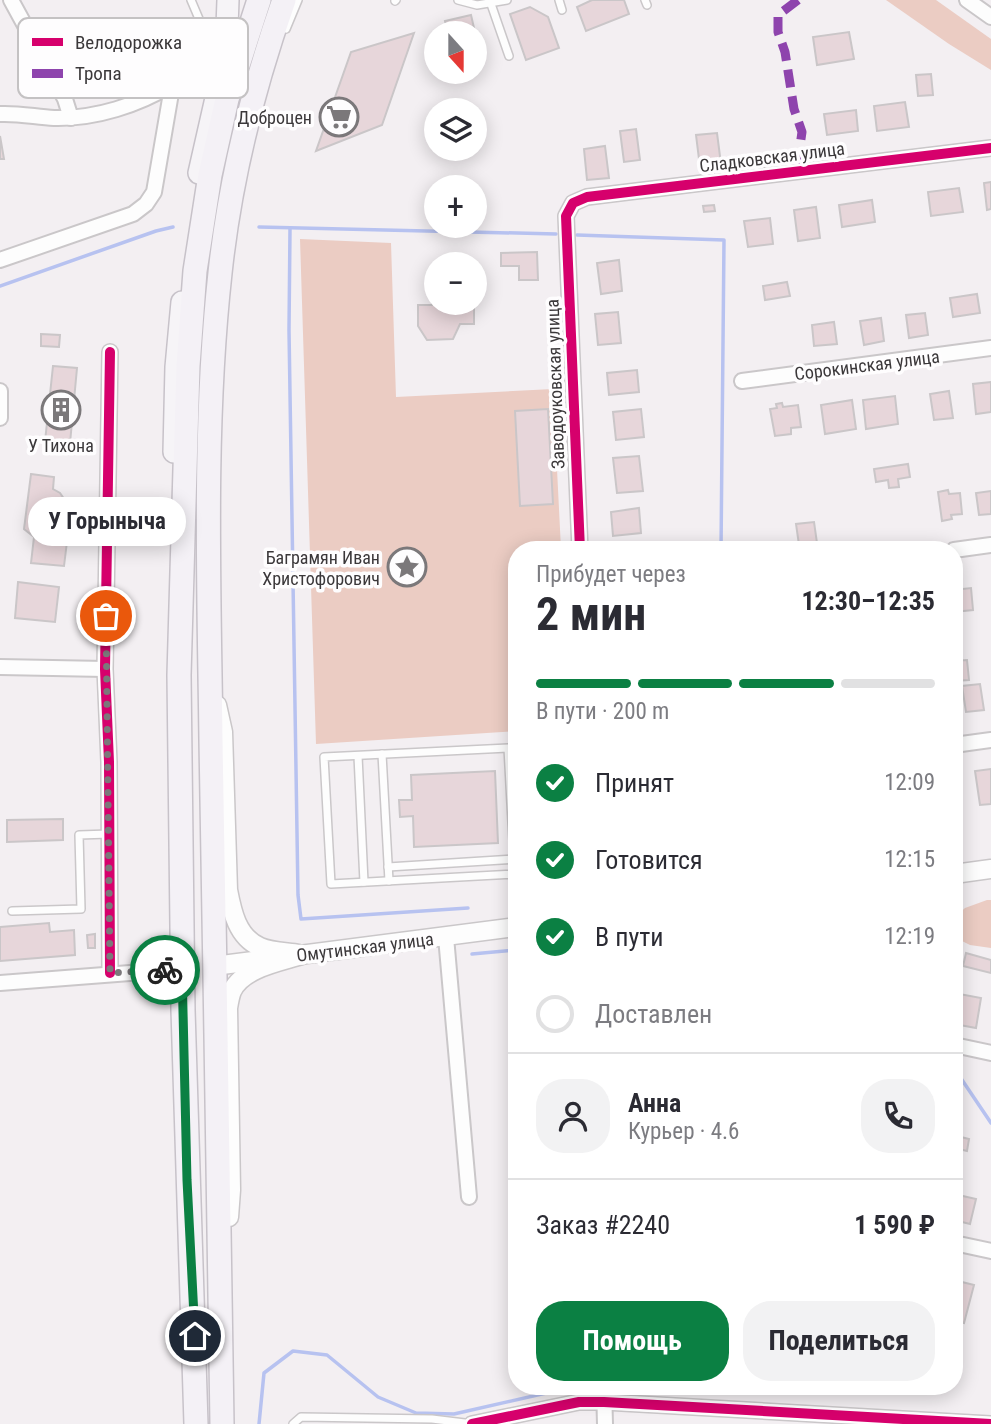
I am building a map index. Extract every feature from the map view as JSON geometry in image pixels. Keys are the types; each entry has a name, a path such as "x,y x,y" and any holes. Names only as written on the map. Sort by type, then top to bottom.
{"highway":[{"path":"248,33 259,0"},
{"path":"222,1424 210,673 210,424 216,315 225,230 243,137 284,0"},
{"path":"196,1424 182,969 179,675 188,366 195,271 200,230 229,98"},
{"path":"182,969 214,966"}],"main road":[{"path":"228,0 229,18"},
{"path":"179,675 174,499 179,328 199,173 216,98"}],"street":[{"path":"11,0 21,18"},
{"path":"967,0 991,17"},
{"path":"64,98 71,118"},
{"path":"0,114 71,118 103,113 146,98"},
{"path":"0,260 133,214 146,204 154,192 171,98"},
{"name":"Сладковская улица","path":"566,216 573,204 587,197 991,148"},
{"name":"Заводоуковская улица","path":"566,216 580,541"},
{"name":"Сорокинская улица","path":"742,381 991,348"},
{"path":"110,352 105,669 110,973"},
{"path":"0,391 0,418"},
{"path":"963,549 991,545"},
{"path":"0,667 105,669"},
{"path":"210,673 223,732 228,890 232,914 243,934 259,947 302,955"},
{"path":"963,744 991,740"},
{"path":"963,873 991,869"},
{"name":"Омутинская улица","path":"214,966 508,928"},
{"path":"446,937 469,1197"},
{"path":"221,1339 231,1190 228,1008 232,990 243,977 302,955"},
{"path":"0,983 182,969"},
{"path":"963,1047 991,1053"},
{"path":"963,1245 991,1251"},
{"path":"604,1395 605,1424"},
{"path":"472,1424 579,1402 991,1424"}],"lane":[{"path":"191,0 199,18"},
{"path":"282,41 298,0"},
{"path":"458,0 477,5 507,0"},
{"path":"559,0 562,10"},
{"path":"491,4 509,56"},
{"path":"216,315 230,268"},
{"path":"508,747 324,757 331,884 508,874"},
{"path":"382,754 389,881"},
{"path":"358,755 364,882"},
{"path":"12,911 81,909 79,835 109,834"},
{"path":"388,867 508,859"},
{"path":"293,1424 301,1417 432,1419 472,1424"}],"shaded area":[{"path":"886,0 936,0 991,39 991,70 949,44"},
{"path":"300,239 391,243 396,397 553,389 561,541 508,541 508,732 316,744"},
{"path":"991,900 991,948 963,942 965,908"}],"building":[{"path":"592,0 624,0 629,14 586,31 577,7"},
{"path":"530,7 548,17 559,48 526,60 510,14"},
{"path":"471,15 472,21 445,21"},
{"path":"849,32 854,59 817,65 813,37"},
{"path":"414,33 382,125 316,151 351,52"},
{"path":"931,74 933,95 918,96 916,75"},
{"path":"905,102 909,127 877,131 874,106"},
{"path":"856,110 858,131 827,135 824,114"},
{"path":"636,129 640,160 624,162 620,131"},
{"path":"717,133 721,164 700,167 696,135"},
{"path":"0,136 4,159 0,159"},
{"path":"605,146 609,178 587,180 584,149"},
{"path":"991,182 991,209 987,210 984,183"},
{"path":"959,188 963,212 931,216 928,192"},
{"path":"872,200 875,222 842,227 839,205"},
{"path":"714,205 715,211 704,212 703,206"},
{"path":"816,207 820,238 798,241 794,210"},
{"path":"770,218 773,244 748,247 744,221"},
{"path":"537,252 538,280 519,280 519,266 501,266 501,253"},
{"path":"619,260 622,291 601,294 597,263"},
{"path":"787,282 790,296 765,300 763,286"},
{"path":"977,294 980,313 953,317 950,298"},
{"path":"418,305 424,305 424,315 474,315 474,324 460,324 453,339 427,340 418,326"},
{"path":"618,312 621,343 598,345 595,314"},
{"path":"925,313 928,335 909,338 906,315"},
{"path":"881,318 884,341 864,345 860,321"},
{"path":"834,322 837,344 814,346 812,325"},
{"path":"41,334 60,335 59,347 41,346"},
{"name":"У Тихона","path":"53,366 77,368 69,454 44,451"},
{"path":"637,370 639,392 609,395 607,373"},
{"path":"991,382 991,412 976,414 973,384"},
{"path":"949,391 953,418 934,420 930,394"},
{"path":"895,396 898,424 866,429 863,400"},
{"path":"852,400 856,429 825,434 821,405"},
{"path":"782,403 783,407 798,405 801,427 791,428 791,434 775,436 770,409 777,408 776,404"},
{"path":"548,409 553,504 520,506 515,411"},
{"path":"641,409 644,437 616,440 613,412"},
{"path":"639,456 643,491 617,493 613,458"},
{"path":"908,464 910,477 898,479 899,487 889,488 888,480 876,482 874,469"},
{"path":"31,474 54,477 53,489 60,493 71,509 64,566 31,563 34,537 24,529"},
{"path":"948,490 949,494 960,493 962,514 951,515 952,519 942,521 938,492"},
{"path":"991,491 991,514 979,515 976,493"},
{"path":"639,508 641,533 613,536 611,512"},
{"path":"814,522 817,541 798,541 796,524"},
{"path":"18,582 59,587 55,622 15,618"},
{"path":"971,588 973,610 963,611 963,589"},
{"path":"963,660 967,660 969,680 963,680"},
{"path":"980,684 984,710 966,712 963,686"},
{"path":"991,769 991,804 980,805 975,771"},
{"path":"495,771 498,843 414,847 413,816 400,817 399,800 412,800 411,775"},
{"path":"63,819 63,840 7,842 7,820"},
{"path":"49,923 50,932 74,930 75,955 0,961 0,927"},
{"path":"95,934 95,948 88,948 87,935"},
{"path":"966,953 991,960 991,973 963,966"},
{"path":"963,995 981,998 976,1028 963,1026"},
{"path":"963,1138 969,1139 967,1151 963,1150"},
{"path":"963,1196 976,1199 970,1224 963,1222"},
{"path":"963,1282 974,1285 963,1323"}],"waterway":[{"path":"0,286 173,227"},
{"path":"259,227 556,234"},
{"path":"290,229 289,330 298,895 301,919 468,908"},
{"path":"577,235 724,240 721,541"},
{"path":"472,954 508,951"},
{"path":"963,1081 991,1123"},
{"path":"259,1424 264,1373 293,1351 327,1355 378,1397 416,1413 454,1414 537,1395"}],"marked path":[{"path":"798,0 778,15 778,32 785,52 794,109 802,132 800,146 804,171"}],"cycle path":[{"path":"580,541 566,216 573,203 587,197 991,148"},
{"path":"110,352 105,669 109,762 110,973"},
{"path":"472,1424 579,1402 991,1424"}],"way so far":[{"path":"106,616 110,973 165,970"}],"place":[{"name":"Доброцен","path":"339,117"},
{"name":"У Тихона","path":"61,410"},
{"name":"Баграмян Иван Христофорович","path":"407,567"},
{"name":"У Горыныча","path":"106,616"}],"route":[{"path":"165,970 182,969 187,1180 195,1336"}]}
